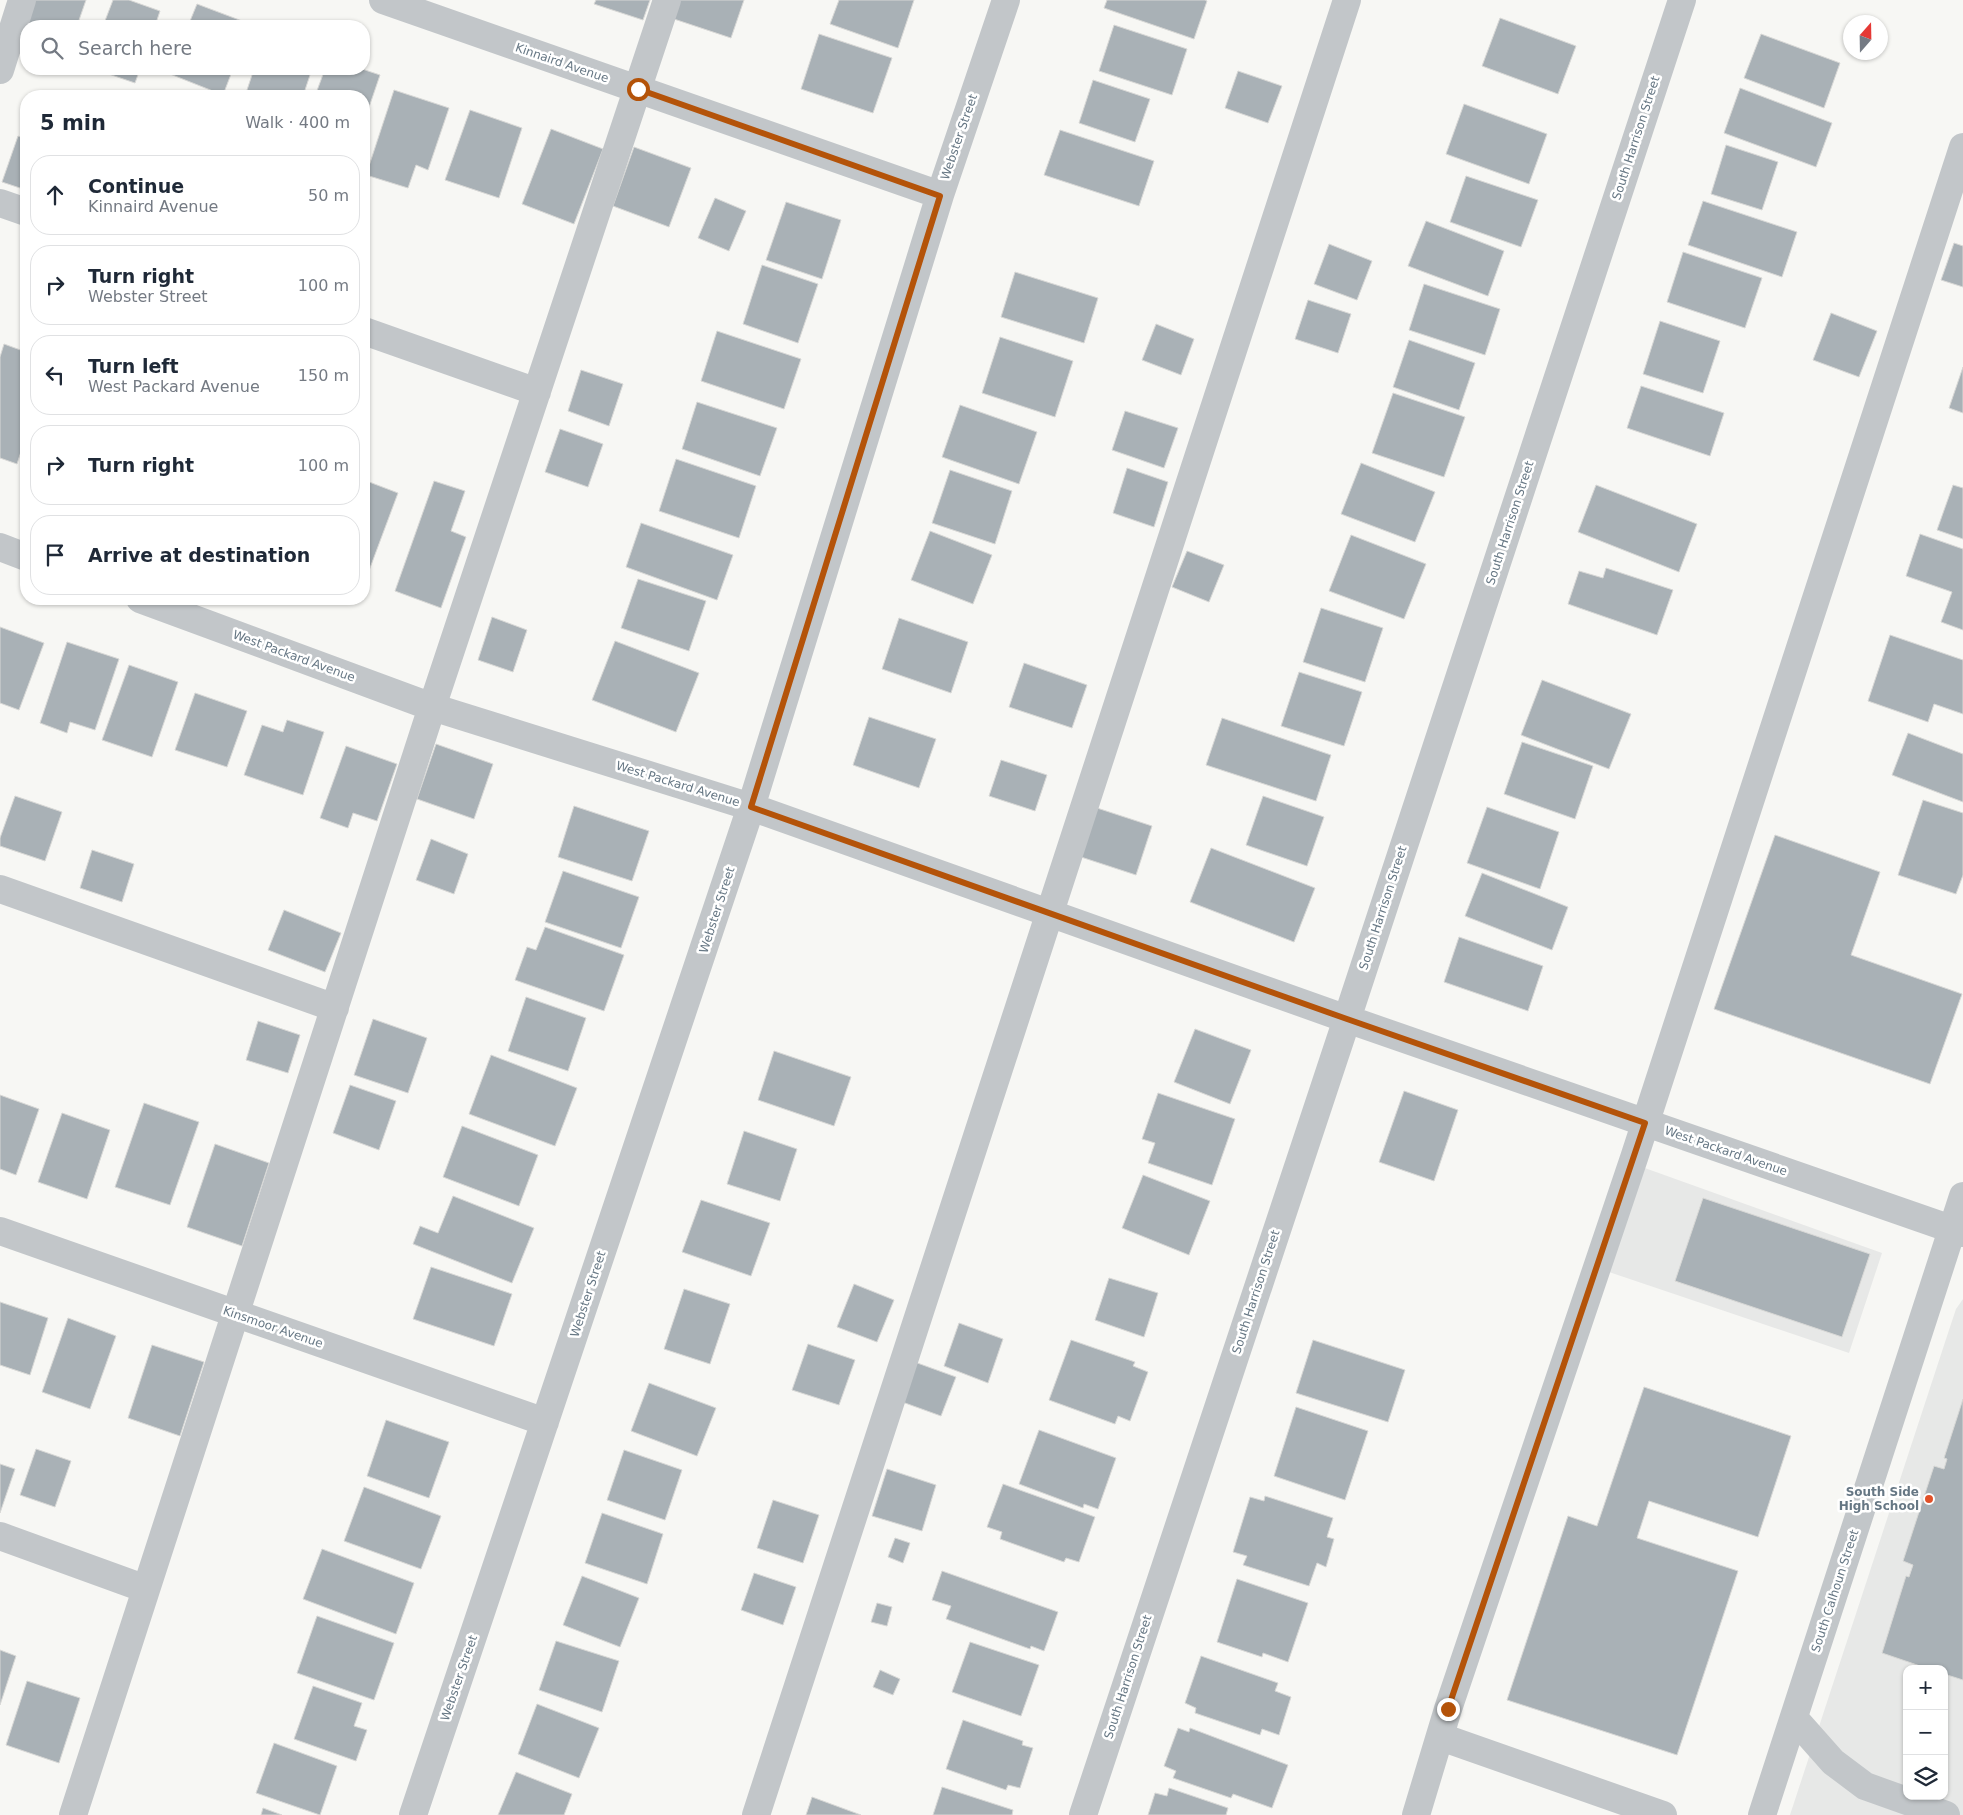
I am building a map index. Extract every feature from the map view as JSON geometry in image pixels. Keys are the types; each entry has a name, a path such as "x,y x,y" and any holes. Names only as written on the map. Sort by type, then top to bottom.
{"street":[{"path":"0,70 22,0"},
{"name":"Kinnaird Avenue","path":"383,0 940,196"},
{"path":"73,1815 432,707 667,0"},
{"name":"Webster Street","path":"412,1815 751,807 940,196 1006,0"},
{"path":"756,1815 1346,0"},
{"name":"South Harrison Street","path":"1082,1815 1347,1019 1682,0"},
{"path":"1416,1815 1448,1709 1645,1123 1963,147"},
{"path":"0,203 20,210"},
{"path":"370,333 537,392"},
{"path":"0,547 20,555"},
{"name":"West Packard Avenue","path":"156,605 432,707 751,807 1347,1019 1958,1231"},
{"path":"0,889 335,1008"},
{"name":"South Calhoun Street","path":"1762,1815 1958,1231 1963,1196"},
{"name":"Kinsmoor Avenue","path":"0,1231 545,1422"},
{"path":"0,1536 146,1589"},
{"path":"1794,1718 1834,1762 1865,1786 1946,1815"},
{"path":"1441,1737 1663,1815"}],"shaded area":[{"path":"1642,1167 1882,1253 1849,1353 1609,1272"},
{"name":"South Side High School","path":"1963,1299 1963,1815 1790,1815 1956,1309"}],"building":[{"path":"30,0 86,0 79,20 23,20"},
{"path":"113,0 129,0 160,11 157,20 105,20"},
{"path":"596,0 650,0 643,20 594,4"},
{"path":"680,0 744,0 731,38 674,19"},
{"path":"839,0 914,0 898,48 830,24"},
{"path":"1107,0 1207,1 1194,39 1104,8"},
{"path":"197,4 239,20 190,20"},
{"path":"1500,18 1576,46 1558,94 1482,66"},
{"path":"1114,25 1187,49 1172,95 1099,71"},
{"path":"20,28 20,53 12,51"},
{"path":"819,34 892,58 873,113 801,89"},
{"path":"1761,34 1840,63 1824,108 1744,78"},
{"path":"1238,71 1282,86 1268,123 1225,108"},
{"path":"370,72 380,75 370,104 370,90 317,90 323,75 370,75"},
{"path":"112,75 138,75 135,83"},
{"path":"173,75 231,75 225,90 210,90"},
{"path":"252,75 310,75 305,90 247,90"},
{"path":"1093,80 1150,99 1135,142 1079,123"},
{"path":"1740,88 1832,123 1816,167 1724,133"},
{"path":"394,90 449,108 428,170 416,165 408,188 370,176 370,163"},
{"path":"1464,104 1547,134 1529,184 1446,154"},
{"path":"470,110 522,128 499,198 445,180"},
{"path":"551,129 603,149 574,224 522,204"},
{"path":"1060,130 1154,161 1139,206 1044,175"},
{"path":"18,136 20,137 20,188 2,182"},
{"path":"1726,145 1778,162 1762,210 1711,194"},
{"path":"634,147 691,168 669,227 613,206"},
{"path":"1466,176 1538,200 1521,247 1450,222"},
{"path":"715,198 746,211 729,251 698,238"},
{"path":"1703,201 1797,232 1782,277 1688,245"},
{"path":"786,202 841,220 822,279 766,260"},
{"path":"1426,221 1504,251 1488,296 1408,266"},
{"path":"1954,243 1963,246 1963,287 1941,280"},
{"path":"1329,244 1372,261 1357,300 1314,284"},
{"path":"1683,252 1762,278 1745,328 1667,302"},
{"path":"762,265 818,284 798,343 743,324"},
{"path":"1015,272 1098,298 1084,343 1001,317"},
{"path":"1424,284 1500,309 1485,355 1409,330"},
{"path":"1308,300 1351,314 1338,353 1295,339"},
{"path":"1831,313 1877,331 1859,377 1813,360"},
{"path":"1660,321 1720,341 1703,393 1643,374"},
{"path":"1156,324 1194,339 1181,375 1142,360"},
{"path":"717,331 801,359 784,409 701,381"},
{"path":"1000,337 1073,361 1055,417 982,393"},
{"path":"1409,340 1475,363 1459,410 1393,387"},
{"path":"4,344 20,350 20,455 17,464 0,458 0,357"},
{"path":"1963,367 1963,413 1949,408"},
{"path":"581,370 623,384 609,426 568,411"},
{"path":"1641,386 1724,413 1710,456 1627,428"},
{"path":"1393,393 1465,417 1444,477 1372,453"},
{"path":"697,402 777,428 760,476 682,449"},
{"path":"960,405 1037,432 1019,484 942,457"},
{"path":"1125,411 1178,428 1164,468 1112,450"},
{"path":"560,429 603,444 588,487 545,472"},
{"path":"676,459 756,486 739,538 659,511"},
{"path":"1361,463 1435,492 1415,542 1341,514"},
{"path":"1127,468 1168,482 1154,527 1113,513"},
{"path":"950,470 1012,491 995,544 932,523"},
{"path":"434,481 465,491 451,531 466,537 441,608 395,591"},
{"path":"370,482 398,493 370,568"},
{"path":"1596,485 1697,524 1679,572 1578,532"},
{"path":"1953,485 1963,488 1963,539 1937,530"},
{"path":"641,523 733,555 717,600 626,567"},
{"path":"930,531 992,555 973,604 911,580"},
{"path":"1920,534 1963,549 1963,630 1941,622 1952,592 1906,576"},
{"path":"1351,535 1426,564 1404,619 1329,591"},
{"path":"1187,551 1224,565 1209,602 1172,587"},
{"path":"1606,568 1673,590 1657,635 1568,604 1579,571 1603,578"},
{"path":"638,579 706,601 689,651 621,628"},
{"path":"1321,608 1383,628 1365,682 1303,662"},
{"path":"492,617 527,630 513,672 478,660"},
{"path":"899,618 968,642 951,693 882,669"},
{"path":"0,627 44,643 19,710 0,703"},
{"path":"1890,635 1963,660 1963,714 1934,704 1928,722 1868,701"},
{"path":"615,641 699,673 676,732 592,700"},
{"path":"67,642 119,659 95,730 70,722 67,733 40,723"},
{"path":"1024,663 1087,685 1072,728 1009,707"},
{"path":"129,665 178,682 152,757 102,740"},
{"path":"1299,672 1362,692 1344,746 1281,726"},
{"path":"1542,680 1631,714 1609,769 1521,735"},
{"path":"195,693 247,711 227,767 175,750"},
{"path":"869,717 936,739 919,788 853,765"},
{"path":"1222,718 1331,755 1316,801 1206,765"},
{"path":"287,720 324,732 303,795 244,775 262,725 283,732"},
{"path":"1908,733 1963,754 1963,802 1892,775"},
{"path":"1522,742 1593,766 1575,819 1504,794"},
{"path":"436,744 493,764 474,819 417,799"},
{"path":"346,746 397,764 377,821 353,813 348,828 320,818"},
{"path":"1001,760 1047,775 1035,811 989,796"},
{"path":"15,796 62,812 45,861 0,846 0,838"},
{"path":"1263,796 1324,817 1307,866 1246,845"},
{"path":"1923,800 1963,813 1963,875 1956,894 1898,875"},
{"path":"574,806 649,831 632,881 558,857"},
{"path":"1487,807 1559,832 1540,889 1467,863"},
{"path":"1097,808 1152,826 1136,875 1081,857"},
{"path":"1775,835 1880,872 1851,955 1962,994 1930,1084 1714,1009"},
{"path":"431,839 468,854 454,894 416,880"},
{"path":"1211,848 1315,888 1294,942 1190,902"},
{"path":"92,850 134,864 122,902 80,888"},
{"path":"563,871 639,897 621,948 545,922"},
{"path":"1482,873 1568,907 1552,950 1465,916"},
{"path":"284,910 341,933 325,972 268,950"},
{"path":"545,927 624,955 604,1011 515,980 527,947 536,950"},
{"path":"1459,937 1543,966 1528,1011 1444,982"},
{"path":"526,997 586,1018 568,1071 508,1051"},
{"path":"373,1019 427,1038 408,1093 354,1075"},
{"path":"258,1021 300,1035 288,1073 246,1060"},
{"path":"1195,1029 1251,1050 1230,1104 1174,1082"},
{"path":"774,1051 851,1077 834,1126 758,1100"},
{"path":"491,1055 577,1088 555,1146 469,1114"},
{"path":"350,1085 396,1101 379,1150 333,1133"},
{"path":"1404,1091 1458,1110 1434,1181 1379,1162"},
{"path":"1158,1093 1235,1119 1212,1185 1148,1163 1155,1143 1142,1139"},
{"path":"0,1095 39,1109 16,1175 0,1169"},
{"path":"144,1103 199,1122 170,1205 115,1187"},
{"path":"62,1113 110,1130 87,1199 38,1182"},
{"path":"462,1126 538,1155 519,1206 443,1177"},
{"path":"744,1131 797,1149 780,1201 727,1184"},
{"path":"215,1144 269,1163 242,1246 187,1227"},
{"path":"1143,1175 1210,1201 1189,1255 1122,1228"},
{"path":"453,1196 534,1228 512,1283 413,1244 420,1226 438,1233"},
{"path":"1703,1198 1870,1254 1842,1337 1675,1281"},
{"path":"701,1200 770,1223 751,1276 682,1252"},
{"path":"431,1267 512,1294 494,1346 413,1319"},
{"path":"1109,1278 1158,1293 1144,1337 1095,1320"},
{"path":"854,1284 894,1300 877,1342 837,1327"},
{"path":"684,1289 730,1304 710,1364 664,1349"},
{"path":"0,1302 48,1318 30,1375 0,1365"},
{"path":"68,1318 116,1336 90,1409 42,1392"},
{"path":"959,1323 1003,1339 988,1383 944,1366"},
{"path":"1071,1340 1135,1362 1133,1366 1148,1372 1130,1421 1118,1416 1115,1424 1049,1400"},
{"path":"1313,1340 1405,1370 1388,1422 1296,1393"},
{"path":"808,1344 855,1360 839,1405 792,1390"},
{"path":"152,1345 204,1362 180,1436 128,1418"},
{"path":"909,1360 956,1377 941,1416 894,1399"},
{"path":"649,1383 716,1408 697,1456 631,1431"},
{"path":"1644,1387 1791,1436 1758,1537 1649,1501 1637,1538 1738,1571 1677,1755 1507,1700 1568,1516 1597,1526"},
{"path":"1963,1399 1963,1680 1948,1675 1948,1665 1917,1665 1882,1653 1906,1576 1909,1577 1913,1565 1903,1561 1934,1466 1944,1469 1947,1459 1944,1458"},
{"path":"1296,1407 1368,1431 1345,1500 1274,1476"},
{"path":"386,1420 449,1442 429,1498 367,1476"},
{"path":"1039,1430 1116,1458 1098,1509 1084,1504 1083,1508 1019,1484"},
{"path":"36,1449 71,1461 55,1507 20,1495"},
{"path":"624,1450 682,1470 665,1520 607,1500"},
{"path":"0,1464 15,1469 0,1513"},
{"path":"887,1469 936,1485 922,1531 872,1516"},
{"path":"1003,1484 1095,1517 1079,1562 1066,1558 1064,1562 1000,1539 1002,1532 987,1527"},
{"path":"364,1487 441,1516 421,1569 344,1541"},
{"path":"1265,1496 1333,1518 1327,1537 1334,1539 1326,1567 1317,1563 1309,1586 1243,1565 1247,1556 1233,1552 1250,1497 1264,1501"},
{"path":"773,1500 819,1515 803,1563 757,1548"},
{"path":"602,1513 663,1534 647,1584 585,1563"},
{"path":"895,1538 910,1543 903,1563 888,1557"},
{"path":"322,1549 414,1583 396,1634 303,1599"},
{"path":"942,1571 1058,1612 1044,1651 1031,1646 1030,1649 946,1619 951,1606 932,1600"},
{"path":"754,1573 796,1587 783,1625 741,1610"},
{"path":"582,1576 639,1598 620,1647 563,1625"},
{"path":"1237,1579 1308,1603 1288,1662 1263,1653 1262,1657 1217,1642"},
{"path":"877,1603 892,1607 887,1626 871,1622"},
{"path":"317,1616 394,1643 374,1700 297,1673"},
{"path":"556,1641 619,1661 602,1712 539,1690"},
{"path":"970,1642 1039,1665 1021,1716 952,1692"},
{"path":"0,1650 16,1656 0,1705"},
{"path":"1201,1656 1278,1683 1275,1691 1291,1697 1279,1735 1262,1729 1260,1735 1195,1713 1196,1708 1185,1703"},
{"path":"880,1670 900,1679 893,1695 873,1687"},
{"path":"27,1681 80,1698 59,1763 6,1745"},
{"path":"313,1686 362,1703 354,1726 367,1730 356,1761 294,1739"},
{"path":"537,1704 599,1728 579,1778 518,1754"},
{"path":"963,1720 1023,1741 1022,1745 1033,1748 1020,1788 1008,1785 1006,1790 946,1769"},
{"path":"1178,1728 1189,1732 1190,1728 1288,1765 1272,1808 1233,1794 1231,1798 1173,1778 1176,1771 1164,1766"},
{"path":"274,1743 337,1766 320,1815 256,1793"},
{"path":"516,1772 572,1794 564,1815 498,1815"},
{"path":"942,1787 1013,1810 1012,1815 933,1815"},
{"path":"1169,1788 1228,1808 1226,1815 1148,1815 1155,1793 1167,1796"},
{"path":"812,1797 861,1815 806,1815"},
{"path":"263,1808 282,1815 261,1815"}],"place":[{"name":"South Side High School","path":"1929,1499"}],"route":[{"path":"638,89 940,196 751,807 1049,914 1645,1123 1448,1709"}]}
